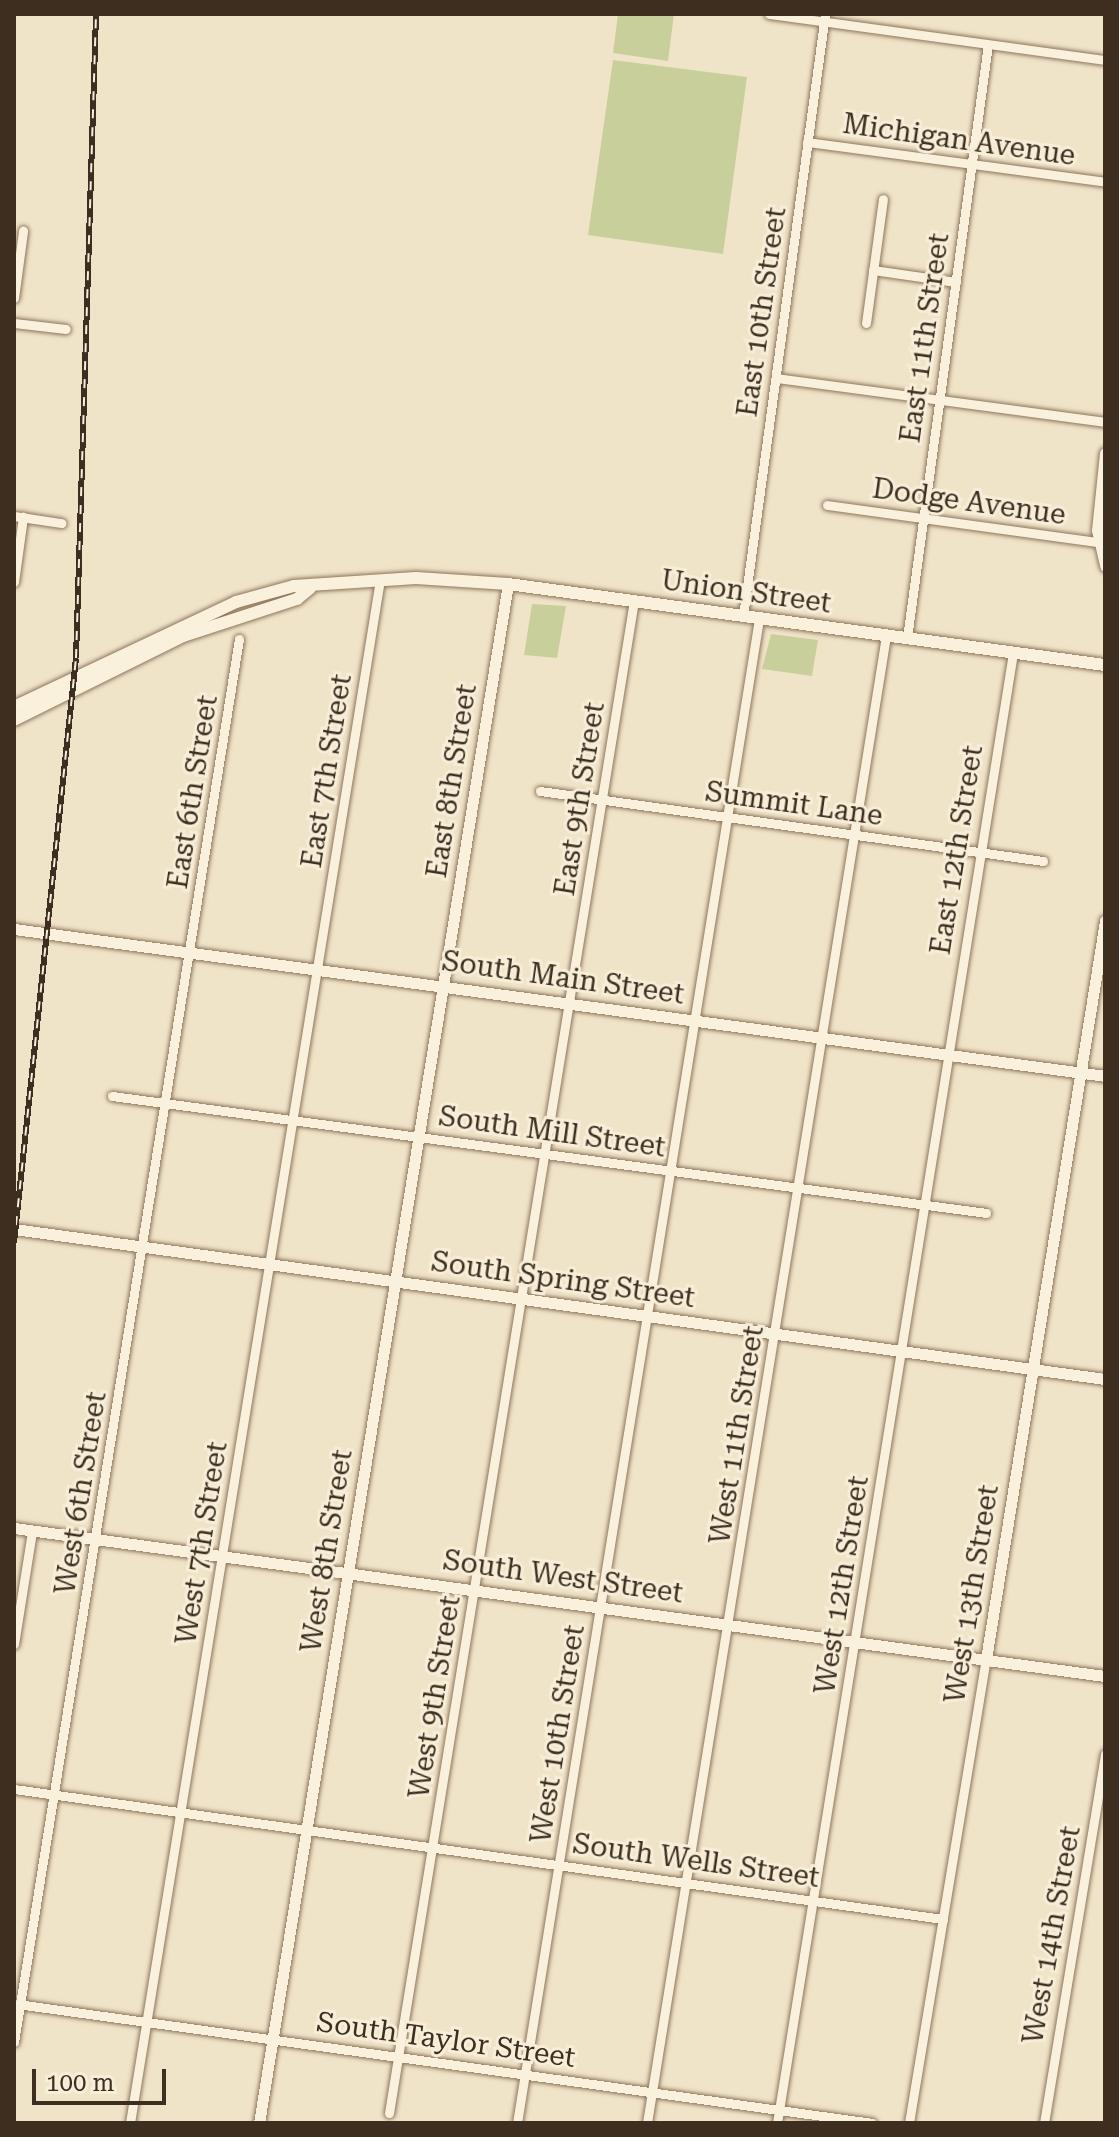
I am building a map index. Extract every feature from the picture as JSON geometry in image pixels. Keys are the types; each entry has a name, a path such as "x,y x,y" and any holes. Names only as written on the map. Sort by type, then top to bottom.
{"main road":[{"name":"Union Street","path":"14,707 199,615 294,586 310,588 380,579 508,584 1105,665"},
{"path":"14,720 194,631 297,599 310,588"}],"street":[{"path":"769,14 824,18 1105,60"},
{"name":"East 10th Street","path":"743,616 824,18"},
{"name":"East 11th Street","path":"907,638 988,44"},
{"name":"Michigan Avenue","path":"807,142 1105,182"},
{"path":"866,323 883,199"},
{"path":"14,298 23,231"},
{"path":"873,270 956,282"},
{"path":"14,323 66,329"},
{"path":"776,378 1105,422"},
{"path":"1105,453 1102,542 1105,566"},
{"name":"Dodge Avenue","path":"827,505 1102,542"},
{"path":"14,582 18,517 61,523"},
{"name":"East 7th Street","path":"317,969 380,579"},
{"name":"East 8th Street","path":"443,986 508,584"},
{"name":"East 9th Street","path":"569,1003 634,601"},
{"path":"696,1020 759,619"},
{"path":"823,1037 886,636"},
{"name":"East 6th Street","path":"190,952 239,639"},
{"name":"East 12th Street","path":"950,1054 1013,653"},
{"name":"Summit Lane","path":"540,791 1043,861"},
{"name":"West 13th Street","path":"909,2123 1105,921"},
{"name":"South Main Street","path":"14,929 1105,1076"},
{"name":"West 6th Street","path":"14,2042 17,2004 55,1795 190,952"},
{"name":"West 7th Street","path":"130,2123 317,969"},
{"name":"West 8th Street","path":"259,2123 443,986"},
{"name":"West 9th Street","path":"389,2113 569,1003"},
{"name":"West 10th Street","path":"517,2123 696,1020"},
{"name":"West 11th Street","path":"647,2123 823,1037"},
{"name":"West 12th Street","path":"777,2123 950,1054"},
{"name":"South Mill Street","path":"112,1096 986,1213"},
{"name":"South Spring Street","path":"14,1229 1105,1379"},
{"name":"South West Street","path":"14,1528 1105,1676"},
{"path":"14,1644 32,1531"},
{"name":"West 14th Street","path":"1044,2123 1105,1754"},
{"name":"South Wells Street","path":"14,1789 943,1919"},
{"name":"South Taylor Street","path":"17,2004 872,2123"}],"green space":[{"path":"618,14 674,14 668,61 613,53"},
{"path":"613,60 747,77 723,254 588,235"},
{"path":"532,604 566,606 557,658 524,655"},
{"path":"771,634 818,640 812,676 762,669"}],"railway":[{"path":"14,1243 76,658 96,14"}]}
